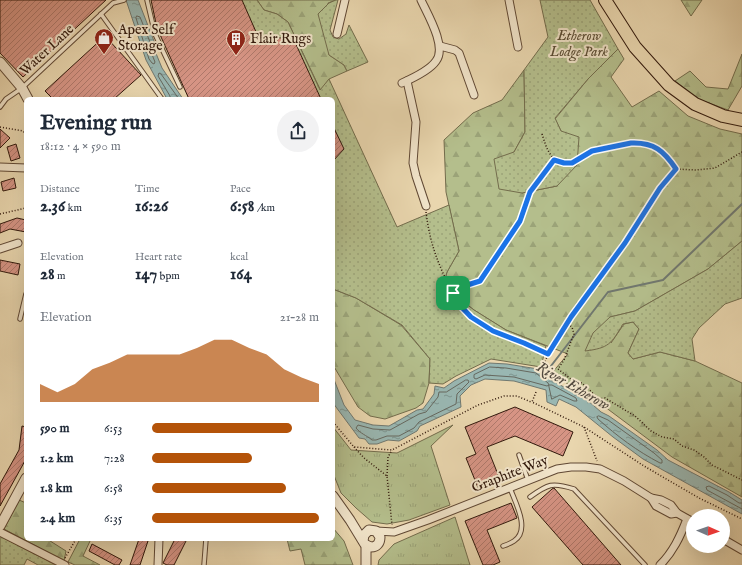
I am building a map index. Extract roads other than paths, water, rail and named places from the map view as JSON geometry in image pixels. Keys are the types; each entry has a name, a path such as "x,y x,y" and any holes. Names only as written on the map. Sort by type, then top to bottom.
{"highway":[{"path":"605,0 635,47 669,84 695,104 723,116 742,120"}],"street":[{"path":"337,34 345,0"},
{"path":"422,0 440,46 437,61 405,82 416,122 413,163 426,206"},
{"path":"509,0 518,47"},
{"path":"440,46 455,50 459,53 474,95"},
{"path":"0,62 22,88 27,97"},
{"path":"0,167 24,168"},
{"path":"0,249 18,243"},
{"name":"Graphite Way","path":"373,531 394,532 557,469 571,467 600,469 624,481 651,498 661,500 671,505 677,513 686,519"},
{"path":"0,526 24,482"},
{"path":"335,499 350,520 371,544"},
{"path":"350,520 373,531 380,537 371,544 367,565"},
{"path":"660,565 667,558 686,528"},
{"path":"371,544 364,535 373,531"},
{"path":"0,532 63,565"},
{"path":"371,544 394,532"},
{"path":"158,565 159,541"},
{"path":"730,543 742,550"}],"lane":[{"name":"Water Lane","path":"0,107 6,99 22,88 113,3 124,0"},
{"path":"147,0 155,34 180,87"},
{"path":"101,14 161,97"},
{"path":"20,319 24,302"},
{"path":"519,455 529,481"},
{"path":"530,497 545,486 563,486 574,489 645,565"},
{"path":"502,546 516,540 521,530 523,521 510,488"},
{"path":"204,565 206,541"}],"water":[{"path":"126,0 138,0 154,41 155,51 162,68 182,97 166,97 146,60"},
{"path":"489,363 538,369 551,380 586,399 601,412 657,450 668,460 742,500 742,514 643,459 576,407 559,399 556,406 547,402 546,390 514,381 485,379 471,385 460,396 461,407 420,426 417,431 399,441 388,440 377,444 369,444 365,439 359,438 335,406 335,382 344,405 355,420 373,425 389,426 417,410 423,409 434,394 435,386 444,388 454,381"}],"waterway":[{"name":"River Etherow","path":"544,375 608,292 663,280 742,204"}],"place":[{"name":"Apex Self Storage","path":"104,55"},
{"name":"Flair Rugs","path":"236,56"}],"park label":[{"name":"Etherow Lodge Park","path":"579,44"}]}
